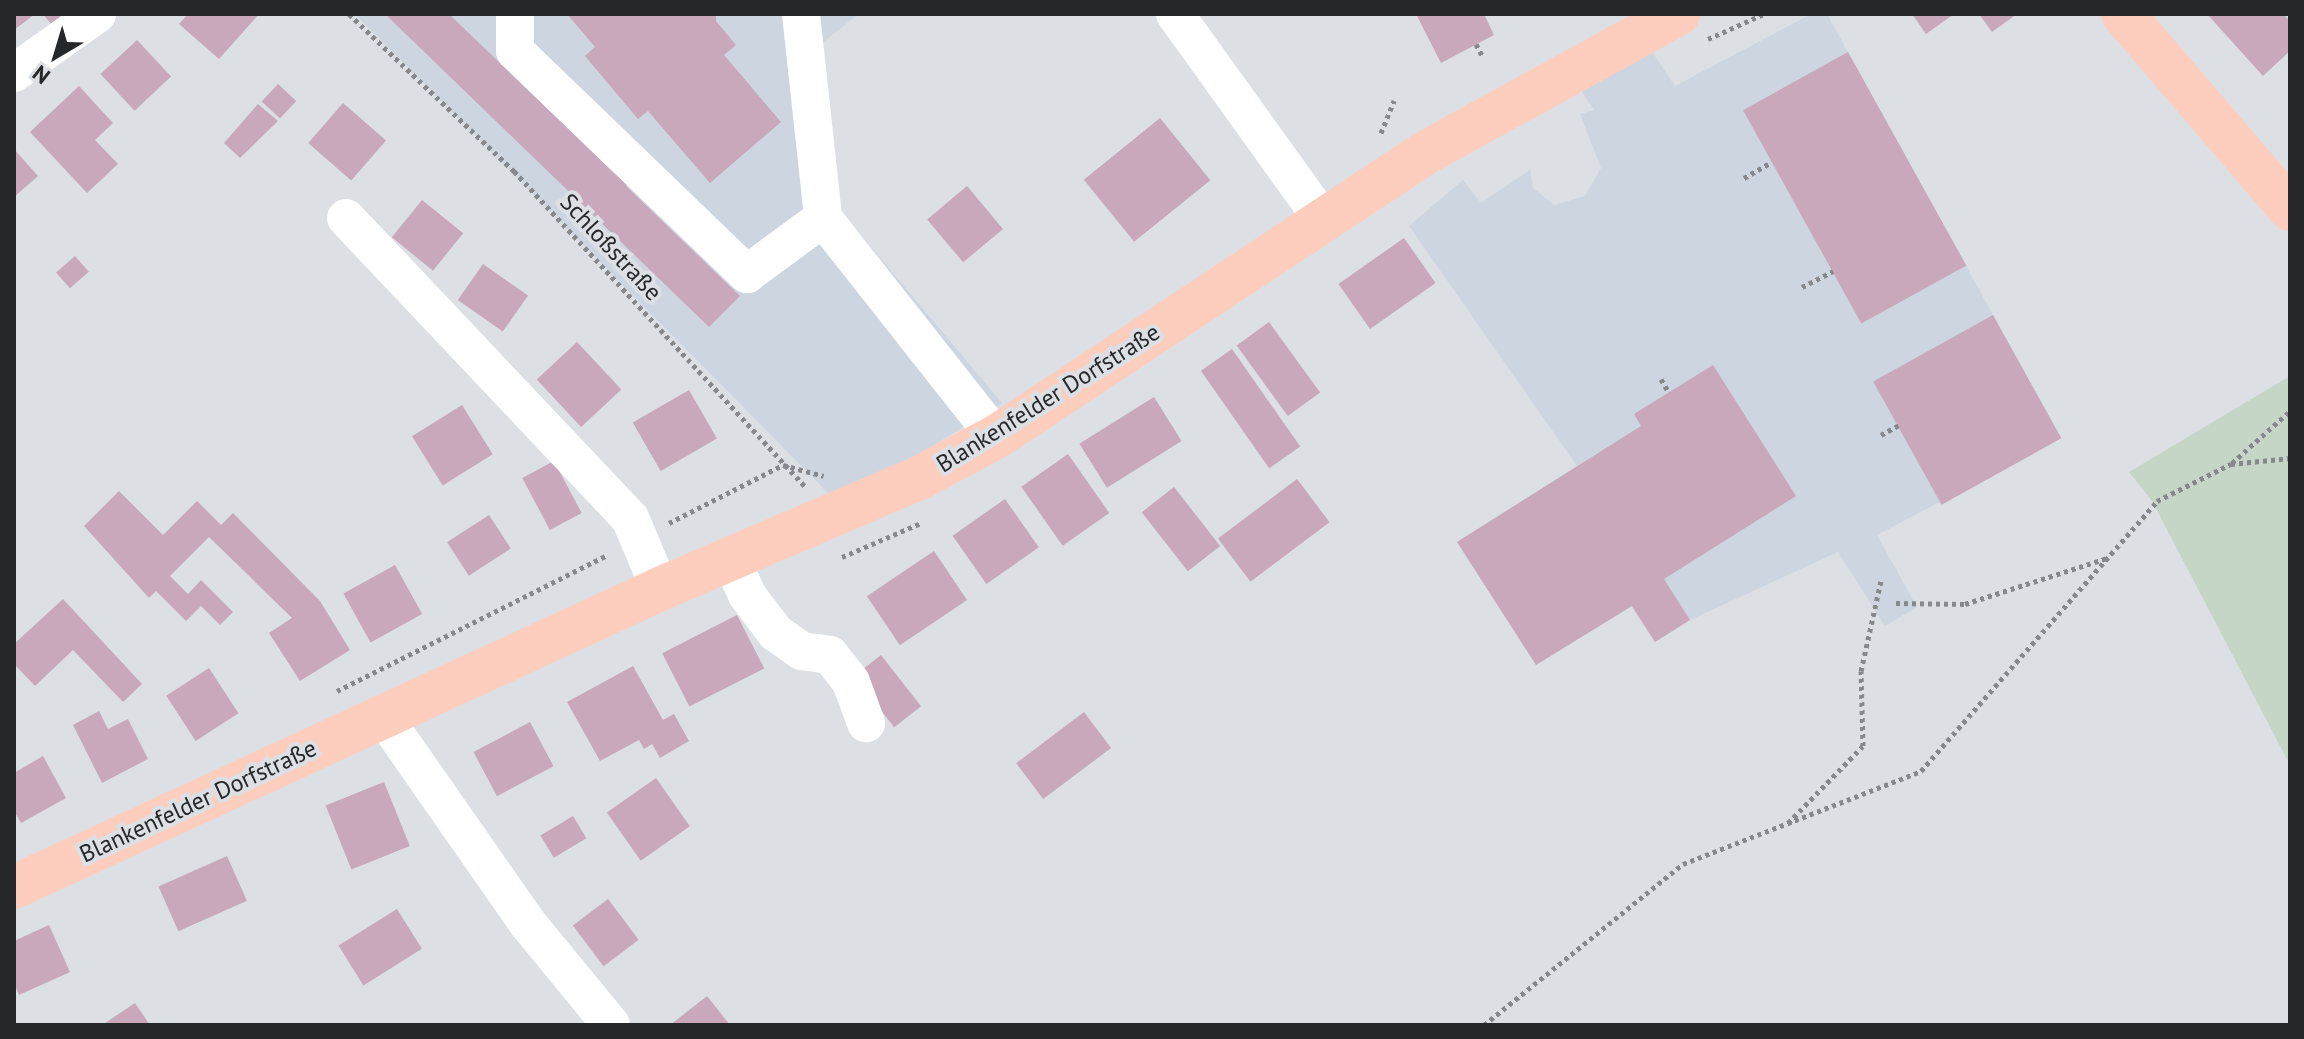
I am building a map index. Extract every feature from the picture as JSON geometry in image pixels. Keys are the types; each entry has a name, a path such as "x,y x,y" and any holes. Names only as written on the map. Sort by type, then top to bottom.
{"main road":[{"name":"Blankenfelder Dorfstraße","path":"14,887 660,589 731,560 832,496 996,437 1489,114 1678,14"},
{"path":"2123,14 2290,209"}],"street":[{"path":"14,73 97,14"},
{"path":"515,14 515,51 747,274 823,218"},
{"path":"801,14 823,218 996,437"},
{"path":"1175,14 1323,220"},
{"path":"346,218 543,423 641,537 660,589"},
{"path":"731,560 747,595 776,633 802,651 830,655 851,682 866,723"},
{"path":"383,716 529,925 611,1025"}],"path":[{"name":"Schloßstraße","path":"349,14 514,171 783,465 832,496"},
{"path":"1476,44 1483,57"},
{"path":"1377,144 1394,101"},
{"path":"1744,178 1772,162"},
{"path":"1802,287 1833,271"},
{"path":"1661,379 1669,393"},
{"path":"1484,1025 1683,864 1921,771 2157,501 2231,464 2290,411"},
{"path":"1881,435 1899,425"},
{"path":"2231,464 2290,458"},
{"path":"334,693 783,465 832,496"},
{"path":"1896,603 1965,604 2107,558"},
{"path":"1784,826 1863,746 1861,671 1881,581"}],"shaded area":[{"path":"355,14 859,14 822,43 835,204 1002,403 839,504"},
{"path":"1811,14 1827,14 2061,438 1877,535 1917,607 1885,626 1838,552 1690,620 1655,642 1631,606 1536,665 1457,542 1577,466 1409,226 1463,180 1481,203 1530,170 1533,188 1554,205 1585,196 1601,168 1580,114 1594,110 1581,90 1651,50 1675,86"}],"green space":[{"path":"2290,376 2290,765 2152,501 2129,472"}],"building":[{"path":"14,14 35,14 14,30"},
{"path":"43,14 64,14 51,24"},
{"path":"188,14 259,14 219,59 179,24"},
{"path":"385,14 449,14 615,174 624,164 636,176 626,186 740,296 709,327"},
{"path":"567,14 716,14 716,21 736,45 724,55 781,122 710,183 648,111 638,119 585,56 595,47"},
{"path":"1416,14 1484,14 1494,35 1441,63"},
{"path":"1912,14 1954,14 1926,34"},
{"path":"1979,14 2017,14 1992,32"},
{"path":"2207,14 2283,14 2290,21 2290,51 2263,76"},
{"path":"137,40 171,77 135,111 100,74"},
{"path":"1848,52 1966,265 1861,324 1743,110"},
{"path":"278,84 296,101 280,119 262,102"},
{"path":"79,86 113,123 95,140 118,164 87,193 30,132"},
{"path":"343,103 386,140 351,180 308,143"},
{"path":"258,104 278,121 240,158 224,143"},
{"path":"1160,118 1210,180 1134,242 1084,180"},
{"path":"14,149 38,176 14,197"},
{"path":"967,186 1003,229 963,262 927,219"},
{"path":"422,200 463,233 433,271 392,237"},
{"path":"1404,238 1436,283 1370,329 1338,284"},
{"path":"75,256 89,272 70,288 56,272"},
{"path":"483,264 528,296 503,332 458,300"},
{"path":"1993,315 2061,438 1942,505 1873,381"},
{"path":"1269,322 1320,392 1288,416 1237,346"},
{"path":"577,342 621,390 581,427 537,380"},
{"path":"1232,349 1300,446 1269,468 1201,371"},
{"path":"1713,365 1796,496 1664,579 1690,620 1655,642 1632,606 1536,665 1457,542 1641,426 1634,414"},
{"path":"689,390 717,438 661,471 633,423"},
{"path":"1154,397 1182,441 1107,488 1079,444"},
{"path":"462,405 493,454 443,485 412,436"},
{"path":"1068,454 1109,513 1063,546 1021,487"},
{"path":"554,461 582,513 550,530 522,478"},
{"path":"1297,479 1329,522 1250,582 1218,539"},
{"path":"1174,487 1220,546 1188,571 1142,512"},
{"path":"119,491 163,535 197,501 221,525 233,513 320,601 350,650 300,681 269,633 292,618 209,537 170,576 188,594 201,580 233,612 220,625 201,606 186,621 156,591 149,598 84,526"},
{"path":"1005,499 1039,547 986,584 953,536"},
{"path":"489,515 511,549 469,576 447,542"},
{"path":"934,551 967,600 900,645 867,596"},
{"path":"395,565 422,614 371,643 343,594"},
{"path":"63,599 142,684 123,702 73,650 35,686 14,664 14,644"},
{"path":"737,615 764,668 689,707 662,653"},
{"path":"881,655 921,706 894,727 854,676"},
{"path":"633,666 663,720 674,714 689,741 660,758 652,744 644,749 639,740 600,761 567,702"},
{"path":"209,668 238,713 196,741 166,696"},
{"path":"99,711 108,729 128,719 148,759 102,783 73,725"},
{"path":"1084,712 1111,748 1043,799 1016,763"},
{"path":"530,722 553,766 497,796 473,752"},
{"path":"43,756 66,798 21,823 14,811 14,773"},
{"path":"656,778 690,826 641,861 607,812"},
{"path":"384,782 410,846 351,870 326,806"},
{"path":"573,816 586,838 554,858 540,836"},
{"path":"227,856 247,901 178,931 158,887"},
{"path":"608,899 639,940 604,966 573,925"},
{"path":"397,909 422,949 363,985 338,946"},
{"path":"49,925 70,972 19,995 14,983 14,941"},
{"path":"707,996 730,1025 670,1025"},
{"path":"135,1003 150,1025 102,1025"}]}
